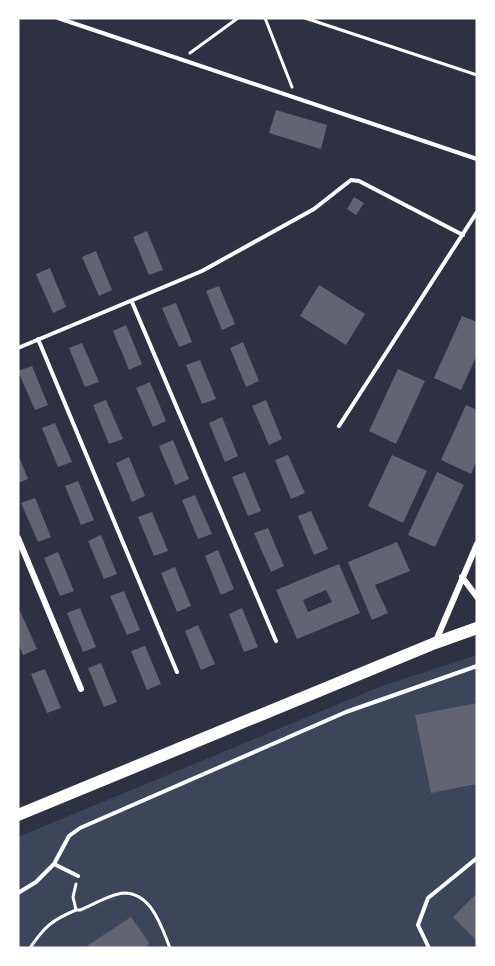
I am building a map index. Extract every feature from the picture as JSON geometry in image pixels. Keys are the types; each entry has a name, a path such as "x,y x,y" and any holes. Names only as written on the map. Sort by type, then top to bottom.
{"main road":[{"path":"18,815 435,643 477,628"}],"street":[{"path":"18,538 81,689"},
{"path":"435,643 477,544"},
{"path":"462,577 477,597"}],"lane":[{"path":"58,18 477,159"},
{"path":"18,348 202,271 314,209 351,180 359,181 463,235"},
{"path":"339,426 477,212"},
{"path":"132,302 276,641"},
{"path":"38,339 177,672"},
{"path":"18,893 36,882 54,864 69,836 80,828 346,712 477,666"},
{"path":"429,948 418,925 428,898 477,858"},
{"path":"54,864 78,876"}],"path":[{"path":"182,60 238,18"},
{"path":"265,18 298,99"},
{"path":"305,18 477,75"},
{"path":"76,910 72,897 78,876"},
{"path":"30,948 43,928 57,918 126,893 141,899 155,912 170,948"}],"shaded area":[{"path":"477,655 477,948 18,948 18,837 382,686"}],"building":[{"path":"276,110 327,125 321,149 269,133"},
{"path":"354,197 364,203 356,215 347,209"},
{"path":"147,231 163,270 149,275 133,237"},
{"path":"96,251 112,290 99,296 82,257"},
{"path":"50,268 66,307 53,313 36,274"},
{"path":"319,285 365,314 346,345 300,316"},
{"path":"219,286 235,324 222,330 206,291"},
{"path":"176,303 192,342 179,347 162,308"},
{"path":"462,316 477,322 477,355 461,390 434,378"},
{"path":"126,325 142,364 129,370 113,331"},
{"path":"243,342 259,381 246,387 230,348"},
{"path":"82,343 99,382 85,387 69,348"},
{"path":"200,360 216,399 202,404 186,365"},
{"path":"32,366 48,405 35,410 18,371"},
{"path":"398,369 425,381 396,444 369,431"},
{"path":"150,382 166,421 153,427 136,388"},
{"path":"106,400 123,439 109,444 93,405"},
{"path":"266,400 282,439 269,445 252,406"},
{"path":"466,405 477,410 477,460 471,474 441,460"},
{"path":"222,417 238,456 225,462 209,423"},
{"path":"55,423 72,462 58,467 42,428"},
{"path":"173,440 189,479 175,485 159,446"},
{"path":"18,454 28,479 18,483"},
{"path":"288,455 305,493 291,499 275,460"},
{"path":"392,455 427,471 403,523 368,506"},
{"path":"129,457 145,496 132,502 116,463"},
{"path":"245,472 261,511 248,516 232,477"},
{"path":"437,472 464,485 435,547 408,535"},
{"path":"78,481 94,520 81,525 65,486"},
{"path":"195,495 212,534 198,539 182,500"},
{"path":"35,498 51,537 38,542 21,503"},
{"path":"311,511 328,549 314,555 298,516"},
{"path":"152,512 168,551 154,556 138,517"},
{"path":"268,528 284,566 271,572 254,533"},
{"path":"101,535 117,574 104,579 88,541"},
{"path":"397,542 410,571 375,585 388,613 372,620 348,562"},
{"path":"218,550 234,589 221,595 205,556"},
{"path":"58,552 74,591 60,596 44,558"},
{"path":"339,564 360,613 297,639 276,590","holes":["326,590 332,602 308,612 303,600"]},
{"path":"175,567 191,606 177,612 161,573"},
{"path":"124,591 140,630 127,635 110,596"},
{"path":"80,608 96,647 83,652 67,613"},
{"path":"242,608 258,647 244,652 229,614"},
{"path":"20,611 37,649 23,655 18,643 18,612"},
{"path":"198,625 215,664 201,670 185,631"},
{"path":"145,646 161,684 147,690 131,651"},
{"path":"101,663 117,702 104,707 88,668"},
{"path":"45,669 61,708 47,713 31,674"},
{"path":"477,703 477,784 431,793 415,715"},
{"path":"475,895 477,896 477,941 453,917"},
{"path":"131,917 150,944 144,948 88,948 87,946"}]}
